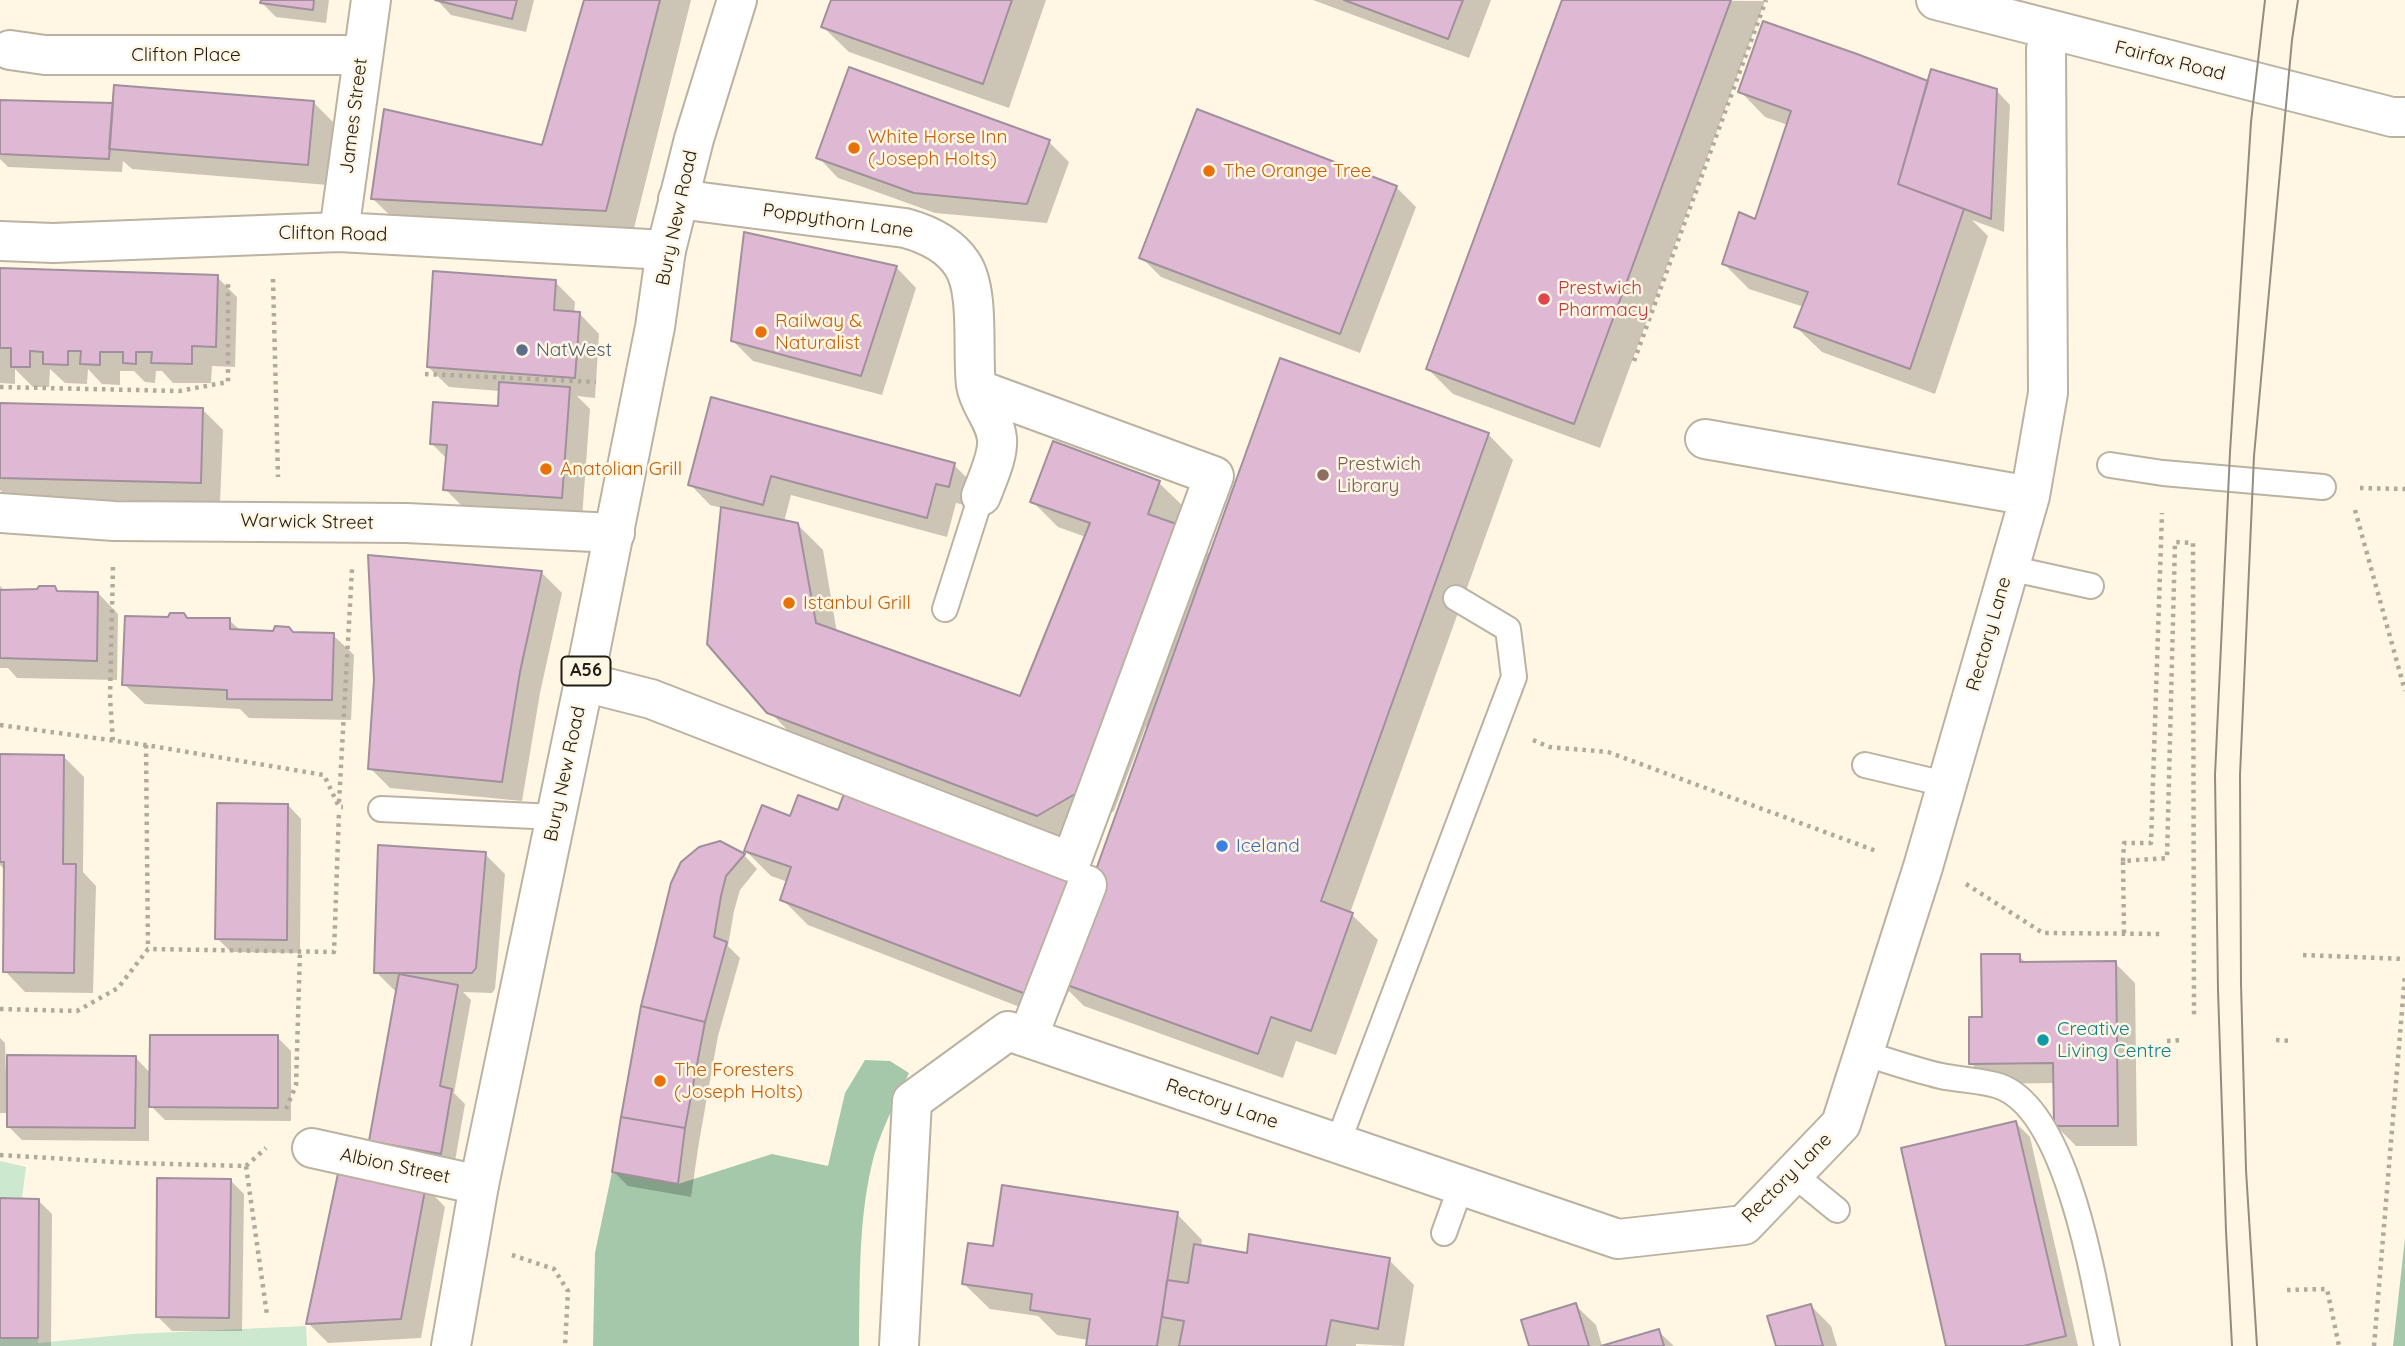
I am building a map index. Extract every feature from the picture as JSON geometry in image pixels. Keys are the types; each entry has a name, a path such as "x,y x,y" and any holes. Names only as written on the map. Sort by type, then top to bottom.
{"main road":[{"name":"James Street","path":"339,232 370,0"},
{"name":"Bury New Road","path":"451,1346 479,1185 655,327 666,250 703,109 737,0"},
{"name":"Fairfax Road","path":"1936,0 2392,117 2405,117"},
{"name":"Rectory Lane","path":"898,1346 912,1101 1008,1031 1618,1239 1744,1225 1841,1124 1923,867 2030,496 2048,393 2046,49 2050,31"},
{"name":"Clifton Place","path":"10,50 45,55 362,55"},
{"name":"Poppythorn Lane","path":"678,199 905,228 926,234 944,245 963,264 972,288 977,389 997,434 998,446 981,496"},
{"name":"Clifton Road","path":"0,240 53,243 339,232 666,250"},
{"path":"584,682 651,699 1071,862 1214,476 977,389"},
{"path":"1705,439 2030,496"},
{"name":"Warwick Street","path":"0,513 114,521 406,523 614,533"},
{"path":"1028,1037 1087,885"},
{"name":"Albion Street","path":"312,1148 479,1185"}],"lane":[{"path":"2110,465 2163,473 2323,487"},
{"name":"Poppythorn Lane","path":"945,609 981,496"},
{"path":"2009,568 2091,586"},
{"path":"1337,1145 1514,677 1508,629 1456,597"},
{"path":"1865,765 1945,784"},
{"path":"381,809 556,817"},
{"path":"1863,1053 1940,1076 2000,1086 2020,1100 2057,1153 2083,1226 2107,1346"},
{"path":"1793,1174 1837,1210"},
{"path":"1444,1233 1461,1186"}],"path":[{"path":"1634,361 1766,0"},
{"path":"273,233 278,522"},
{"path":"0,387 179,391 228,382 228,235"},
{"path":"425,374 643,384"},
{"path":"2124,933 2124,843 2151,843 2163,473"},
{"path":"2352,500 2405,691"},
{"path":"113,742 110,698 114,521"},
{"path":"148,949 334,952 355,523"},
{"path":"2123,861 2167,858 2175,542 2193,543 2194,1014"},
{"path":"1497,723 1549,747 1608,752 1884,854"},
{"path":"0,725 324,775 339,807"},
{"path":"0,1009 77,1011 118,988 148,949 146,746"},
{"path":"1963,882 2043,933 2164,934"},
{"path":"280,1121 296,1085 300,951"},
{"path":"2303,955 2405,959"},
{"path":"2374,1346 2405,974"},
{"path":"2167,1041 2183,1040"},
{"path":"2276,1040 2292,1041"},
{"path":"0,1155 246,1166 270,1144"},
{"path":"246,1166 267,1315"},
{"path":"469,1240 554,1269 568,1291 565,1346"},
{"path":"2287,1290 2327,1289 2339,1346"}],"green space":[{"path":"865,1060 890,1061 909,1073 887,1120 871,1168 860,1257 859,1346 593,1346 595,1253 612,1172 678,1184 772,1154 828,1166 845,1093"},
{"path":"0,1161 26,1167 22,1198 0,1198"},
{"path":"2405,1238 2405,1346 2393,1346"},
{"path":"306,1326 307,1346 0,1346 0,1338 38,1338 38,1343 132,1334"}],"building":[{"path":"261,0 314,0 313,10 260,3"},
{"path":"435,0 517,0 512,19"},
{"path":"584,0 660,0 606,211 371,199 384,109 542,145"},
{"path":"831,0 1012,0 983,84 821,27"},
{"path":"1344,0 1463,0 1448,39"},
{"path":"1562,0 1731,0 1574,424 1426,369"},
{"path":"1763,21 1928,81 1898,184 1964,209 1910,369 1794,327 1808,292 1722,264 1739,212 1755,219 1791,111 1738,92"},
{"path":"849,67 1050,140 1027,204 914,193 816,158"},
{"path":"1931,69 1997,89 1991,219 1898,184"},
{"path":"114,85 314,101 308,165 109,149"},
{"path":"0,100 113,103 109,159 0,154"},
{"path":"1197,109 1397,186 1340,334 1139,258"},
{"path":"744,232 897,266 861,376 731,341"},
{"path":"0,268 218,275 216,347 192,346 192,364 151,363 152,352 136,352 136,364 123,363 123,352 100,352 100,365 80,364 81,351 68,351 68,365 43,364 43,352 30,351 30,367 11,367 11,348 0,348"},
{"path":"433,271 556,280 554,310 580,312 575,378 427,367"},
{"path":"1280,358 1489,433 1321,901 1353,913 1311,1031 1271,1017 1258,1054 1056,981"},
{"path":"499,382 570,387 562,498 443,490 447,445 430,444 433,402 498,406"},
{"path":"711,397 955,463 949,487 936,484 927,518 771,476 763,505 688,485"},
{"path":"0,403 203,408 201,483 0,478"},
{"path":"1053,441 1160,481 1148,514 1185,527 1089,786 1037,816 767,713 707,644 721,507 798,523 816,623 1020,696 1090,523 1030,502"},
{"path":"368,555 542,571 520,672 502,782 368,769 374,680"},
{"path":"39,586 55,586 57,591 98,592 97,661 0,658 0,590 37,589"},
{"path":"170,613 184,613 187,618 230,618 230,629 273,631 275,626 289,627 293,632 334,633 332,700 227,699 227,690 122,685 125,616 168,617"},
{"path":"0,754 64,755 63,864 76,864 74,973 3,972 4,862 0,862"},
{"path":"845,791 1078,881 1031,996 780,900 791,867 744,851 762,805 790,816 798,795 838,810"},
{"path":"217,803 288,804 287,940 215,939"},
{"path":"720,841 745,854 726,876 721,896 714,937 727,942 705,1022 641,1006 671,883 681,862 699,847"},
{"path":"378,845 486,852 476,968 472,973 374,973"},
{"name":"Creative Living Centre","path":"1981,954 2020,954 2020,962 2116,961 2118,1126 2054,1126 2053,1063 1969,1064 1969,1017 1982,1017"},
{"path":"399,974 458,985 440,1086 452,1089 441,1154 369,1141"},
{"path":"641,1006 705,1022 685,1128 621,1117"},
{"path":"150,1035 278,1035 278,1108 149,1107"},
{"path":"7,1055 136,1056 135,1128 7,1127"},
{"path":"621,1117 685,1128 678,1184 612,1172"},
{"path":"2016,1121 2066,1336 2023,1346 1946,1346 1901,1148"},
{"path":"339,1169 426,1185 401,1319 306,1324"},
{"path":"157,1178 231,1179 229,1318 156,1317"},
{"path":"1002,1185 1178,1212 1157,1346 1086,1346 1090,1319 1030,1310 1032,1294 962,1284 968,1243 993,1246"},
{"path":"0,1198 39,1199 38,1338 0,1338"},
{"path":"1249,1234 1390,1258 1378,1329 1331,1320 1326,1346 1179,1346 1184,1321 1162,1317 1167,1280 1188,1283 1194,1244 1247,1253"},
{"path":"1576,1303 1589,1346 1529,1346 1521,1320"},
{"path":"1811,1304 1823,1346 1776,1346 1767,1316"},
{"path":"1659,1329 1664,1346 1601,1346"}],"tram line":[{"path":"2232,1346 2218,990 2215,775 2230,452 2251,122 2265,0"},
{"path":"2257,1346 2246,1170 2241,984 2240,775 2254,456 2292,40 2298,0"}],"place":[{"name":"White Horse Inn (Joseph Holts)","path":"854,148"},
{"name":"The Orange Tree","path":"1209,171"},
{"name":"Prestwich Pharmacy","path":"1544,299"},
{"name":"Railway & Naturalist","path":"761,332"},
{"name":"NatWest","path":"522,350"},
{"name":"Anatolian Grill","path":"546,469"},
{"name":"Prestwich Library","path":"1323,475"},
{"name":"Istanbul Grill","path":"789,603"},
{"name":"Iceland","path":"1222,846"},
{"name":"Creative Living Centre","path":"2043,1040"},
{"name":"The Foresters (Joseph Holts)","path":"660,1081"}]}
